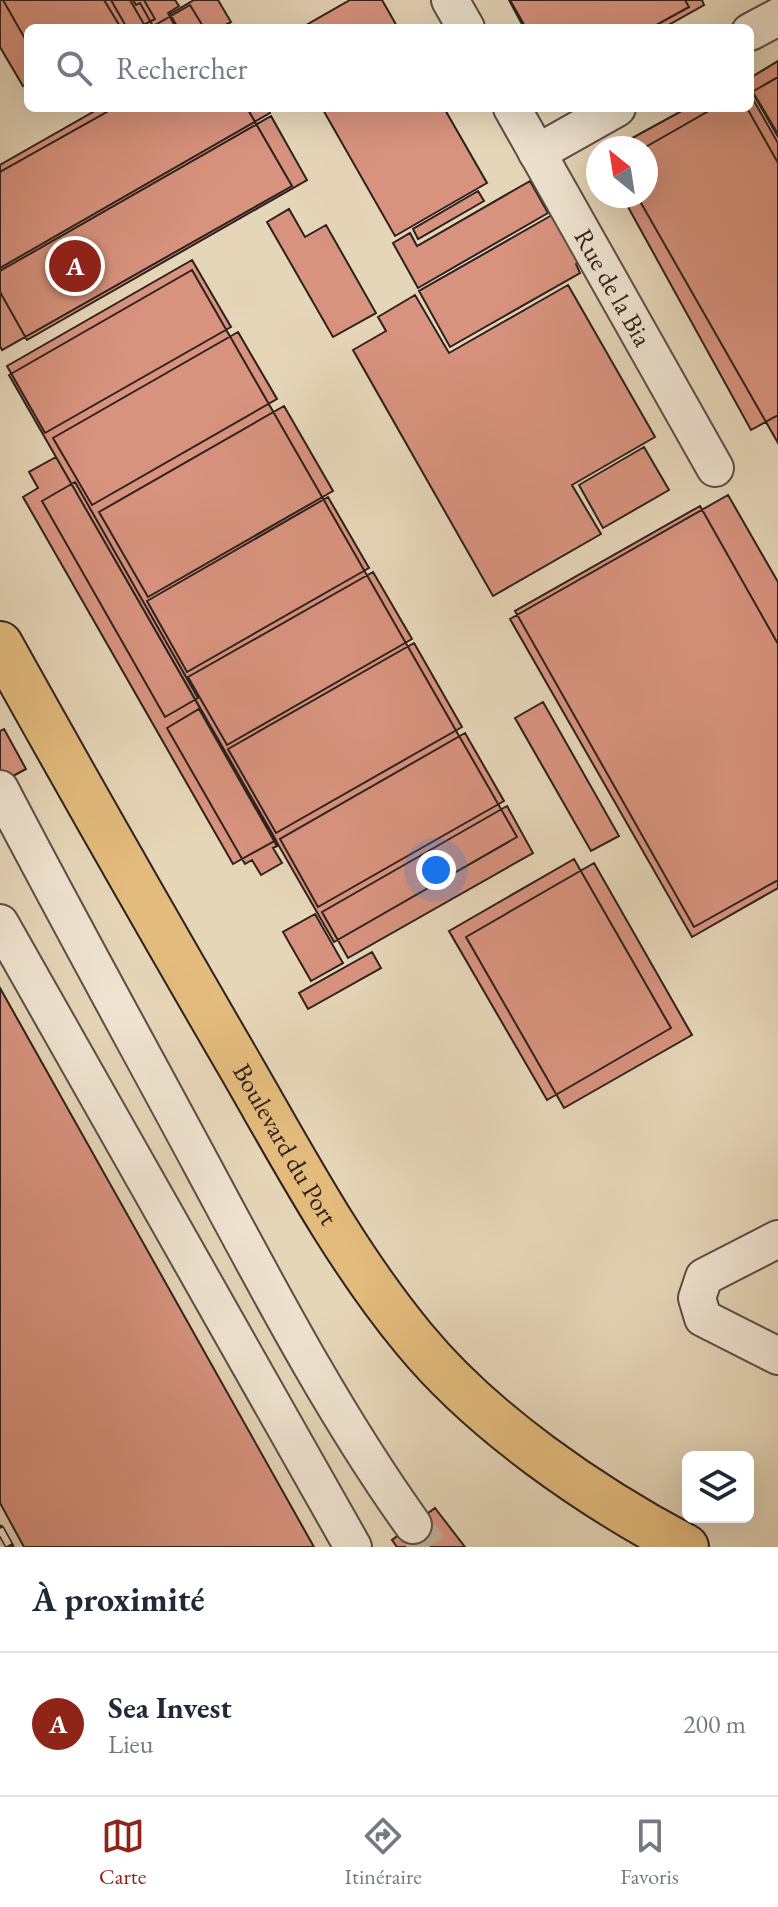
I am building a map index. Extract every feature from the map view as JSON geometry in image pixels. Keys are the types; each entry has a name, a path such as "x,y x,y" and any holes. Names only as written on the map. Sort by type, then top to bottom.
{"main road":[{"name":"Boulevard du Port","path":"0,644 318,1201 415,1341 467,1394 519,1439 586,1487 686,1547"}],"street":[{"path":"450,0 464,24"},
{"path":"754,30 778,17"},
{"name":"Rue de la Bia","path":"514,112 715,468"},
{"path":"537,153 610,112"},
{"path":"0,789 259,1271 353,1435 413,1525"},
{"path":"0,923 353,1547"},
{"path":"778,1239 704,1277 697,1298 703,1318 778,1356"}],"building":[{"path":"0,0 104,0 119,24 24,24 23,86 0,47"},
{"path":"3,0 130,0 144,24 24,24 24,37"},
{"path":"111,0 144,0 155,19 146,24 125,24"},
{"path":"133,0 175,0 179,6 168,13 174,24 152,24 140,3 136,5"},
{"path":"194,0 218,0 231,22 176,24 170,14"},
{"path":"350,0 382,0 396,24 308,24"},
{"path":"509,0 685,0 689,7 658,24 522,24"},
{"path":"510,0 702,0 704,5 670,24 524,24"},
{"path":"190,5 202,24 157,24"},
{"path":"778,61 778,134 754,94 754,76"},
{"path":"778,77 778,137 754,95 754,91"},
{"path":"754,101 778,143 778,443 644,208 658,208 658,140 707,112 754,112"},
{"path":"93,112 270,113 0,268 0,165"},
{"path":"107,112 249,112 292,186 2,350 0,172"},
{"path":"324,112 446,112 487,183 395,236"},
{"path":"680,112 749,112 778,163 778,415 751,430 629,208 658,208 658,136 636,136"},
{"path":"271,116 307,180 27,340 0,292 0,271"},
{"path":"530,181 548,213 418,288 393,243 410,233 417,246"},
{"path":"478,191 484,201 418,239 413,229"},
{"path":"289,209 305,237 326,225 376,313 333,337 267,222"},
{"path":"552,215 579,262 576,264 580,273 450,347 419,291"},
{"path":"192,260 231,327 45,433 7,366"},
{"path":"192,270 517,837 334,942 9,375"},
{"path":"568,285 655,437 572,485 601,534 493,596 353,350 386,331 378,317 415,295 449,353"},
{"path":"238,332 277,399 92,505 53,438"},
{"path":"284,406 333,491 148,597 99,512"},
{"path":"644,447 669,490 603,528 579,485"},
{"path":"56,457 276,840 233,864 23,497 38,488 29,472"},
{"path":"75,482 198,698 165,717 42,501"},
{"path":"728,495 778,582 778,888 692,937 510,619"},
{"path":"328,497 369,568 187,672 147,601"},
{"path":"700,506 778,644 778,880 694,927 515,611"},
{"path":"373,572 412,639 227,745 188,677"},
{"path":"414,643 462,727 276,833 228,749"},
{"path":"543,702 619,836 591,851 515,718"},
{"path":"199,709 277,846 273,848 282,863 261,875 252,860 245,864 167,728"},
{"path":"4,729 26,769 0,783 0,731"},
{"path":"465,733 504,801 318,907 280,839"},
{"path":"507,806 533,853 348,958 322,912"},
{"path":"574,859 671,1028 547,1100 449,931"},
{"path":"594,863 692,1035 564,1108 466,937"},
{"path":"315,914 343,963 311,981 283,932"},
{"path":"372,952 381,968 308,1009 299,993"},
{"path":"0,988 314,1547 24,1547 0,1503"},
{"path":"435,1508 465,1547 397,1547 392,1540"}],"tunnel":[{"path":"413,1525 429,1547"}],"railway":[{"path":"0,1529 10,1547"}],"place":[{"name":"Sea Invest","path":"75,266"}]}
